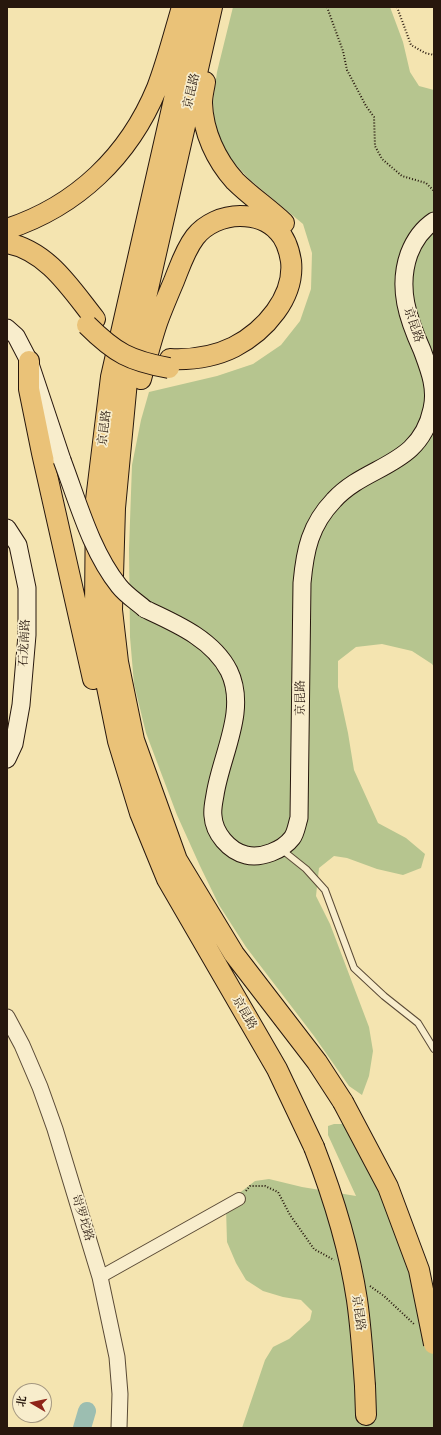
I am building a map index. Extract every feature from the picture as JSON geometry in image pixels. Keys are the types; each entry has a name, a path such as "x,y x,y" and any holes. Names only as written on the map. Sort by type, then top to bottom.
{"highway":[{"path":"7,229 23,224 66,201 108,166 127,144 142,120 157,88 182,7"},
{"path":"7,243 14,244 41,257 53,267 104,342 126,356 148,364 169,364 193,367 222,361 238,354 264,336 278,323 291,305 298,286 301,265 296,241 288,227 236,182 223,167 210,142 206,130 202,102 209,53 205,11"},
{"name":"京昆路","path":"205,11 128,381 115,508 112,610 118,662 134,740 177,860 234,954 318,1062 343,1102 391,1194 419,1270 434,1344"},
{"name":"京昆路","path":"205,11 111,377 96,500 95,606 105,677 118,741 140,813 167,879 277,1069 314,1147 326,1178 340,1221 357,1300 362,1346 366,1415"},
{"path":"120,449 157,323 184,255 195,237 205,227 217,220 231,216 246,216 259,219 273,226 283,236 289,250 291,266 290,283 282,302 270,318 256,332 243,341 220,353 169,364"},
{"path":"7,251 12,251 29,259 46,272 91,322"},
{"path":"30,361 30,389 42,453 109,744 124,794 140,813"}],"main road":[{"name":"京昆路","path":"281,849 293,837 299,818 302,583 307,547 317,522 334,499 347,489 404,454 420,439 428,423 433,408 432,375 409,319 403,288 407,260 413,245 421,233 434,220"},
{"path":"7,328 16,336 30,361 62,460 93,542 106,568 121,588 145,609 168,620 204,641 229,671 234,690 235,711 214,799 213,816 218,832 230,847 246,855 264,855 281,849"},
{"name":"石龙南路","path":"7,528 18,545 27,588 27,635 21,705 14,744 7,759"}],"street":[{"name":"岢罗坨路","path":"7,1017 25,1052 55,1129 100,1276 117,1356 120,1394 118,1428"},
{"path":"100,1276 239,1199"}],"lane":[{"path":"281,849 306,869 325,890 354,968 384,996 418,1023 434,1050"}],"path":[{"path":"327,7 343,51 347,70 366,106 374,117 375,146 382,159 402,176 426,183 434,191"},
{"path":"398,7 410,45 425,53 434,55"}],"green space":[{"path":"233,7 390,7 403,42 410,72 419,86 434,90 434,667 432,664 412,651 382,644 356,647 338,661 338,687 354,770 378,823 406,838 425,854 421,868 403,875 377,869 347,858 334,856 319,868 316,896 330,924 369,1027 373,1051 369,1076 362,1095 349,1086 314,1036 246,947 219,905 177,815 146,733 134,684 130,637 129,549 132,465 141,420 149,392 217,376 253,364 281,345 300,321 311,289 312,253 303,224 249,179 227,155 215,127 213,102 217,72"},
{"path":"334,1124 344,1124 372,1170 404,1244 417,1309 434,1323 434,1428 242,1428 265,1360 273,1347 289,1339 310,1320 312,1311 301,1300 283,1297 263,1291 246,1280 236,1263 227,1242 226,1208 233,1198 255,1181 269,1179 302,1187 356,1196 328,1135 328,1126"}],"waterway":[{"path":"82,1428 87,1411"}]}
